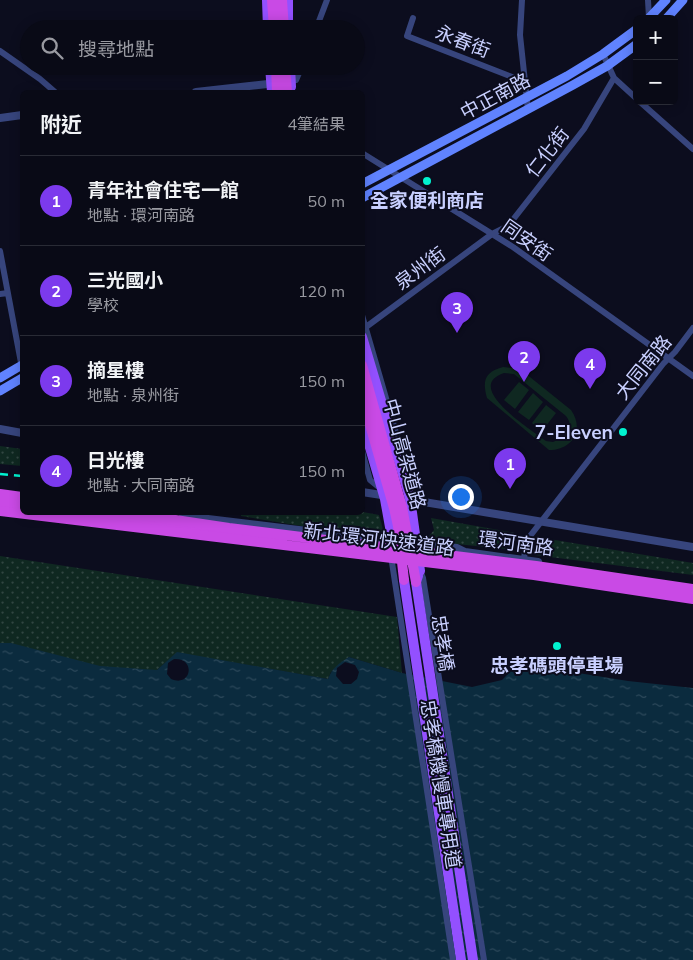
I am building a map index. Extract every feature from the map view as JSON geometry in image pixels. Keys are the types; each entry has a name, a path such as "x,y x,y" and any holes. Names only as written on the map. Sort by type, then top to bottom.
{"highway":[{"path":"272,0 273,20"},
{"path":"282,0 283,20"},
{"path":"273,90 275,75"},
{"path":"286,75 287,90"},
{"name":"中山高架道路","path":"365,374 398,489 416,582"},
{"name":"中山高架道路","path":"365,407 394,508 404,580"},
{"path":"0,493 20,496"},
{"path":"0,502 20,505"},
{"name":"新北環河快速道路","path":"0,512 20,514"},
{"name":"新北環河快速道路","path":"25,515 534,575 693,599"},
{"path":"98,515 405,559 457,556 465,552"},
{"name":"新北環河快速道路","path":"142,515 229,528 693,587"}],"main road":[{"path":"267,0 268,20"},
{"path":"288,0 289,20"},
{"path":"652,15 666,0"},
{"path":"670,15 683,0"},
{"name":"中正南路","path":"365,182 527,98 603,54 633,32"},
{"name":"中正南路","path":"365,196 607,66 633,47"},
{"path":"271,75 273,90"},
{"path":"291,75 292,90"},
{"name":"忠孝橋","path":"365,347 410,498 420,571 416,582 473,960"},
{"path":"0,378 20,367"},
{"path":"0,391 20,379"},
{"name":"忠孝橋","path":"365,430 385,499 396,556 404,580 461,960"}],"street":[{"path":"319,20 327,0"},
{"path":"522,0 520,35 528,110"},
{"path":"648,0 649,15"},
{"name":"永春街","path":"413,18 408,36 525,82"},
{"path":"0,51 20,65"},
{"path":"603,54 614,78 633,95"},
{"path":"34,75 53,90"},
{"path":"273,90 296,80 298,75"},
{"name":"仁化街","path":"492,234 508,226 584,129 614,78"},
{"path":"644,105 693,149"},
{"path":"0,118 20,115"},
{"name":"同安街","path":"365,156 492,234 693,376"},
{"name":"泉州街","path":"366,326 492,234"},
{"path":"0,251 20,355"},
{"path":"0,294 8,292"},
{"path":"366,326 411,487 402,499"},
{"name":"大同南路","path":"522,574 527,540 693,328"},
{"path":"365,373 402,499 408,526 404,542 405,559"},
{"path":"365,413 390,497 396,528 404,542"},
{"path":"0,429 20,433"},
{"path":"365,446 397,437"},
{"name":"忠孝橋機慢車專用道","path":"365,446 380,498 394,570 453,960"},
{"path":"365,462 370,480 390,497"},
{"name":"環河南路","path":"365,493 693,547"},
{"path":"0,512 20,515"},
{"path":"22,515 162,534 405,559 693,599"},
{"name":"環河南路","path":"180,515 457,548 465,552 524,559 693,587"},
{"name":"忠孝橋機慢車專用道","path":"420,571 423,578 484,960"}],"green space":[{"path":"503,367 520,369 571,410 577,425 574,438 570,443 564,447 549,450 487,398 486,378 492,371","holes":["504,373 514,374 566,416 570,426 565,437 553,442 546,441 515,418 495,398 491,388 493,379"]},
{"path":"519,382 529,390 515,409 504,400"},
{"path":"533,393 543,402 529,420 518,412"},
{"path":"546,405 556,413 542,431 532,423"},
{"path":"0,446 20,449 20,466 0,464"},
{"path":"365,512 379,515 386,540 241,516 365,515"},
{"path":"431,518 515,533 507,549 425,541 434,530"},
{"path":"537,537 693,563 693,575 534,555"},
{"path":"0,556 397,617 402,673 349,657 331,672 328,679 177,653 157,670 128,672 0,647"}],"water":[{"path":"0,643 11,643 100,666 157,670 177,652 328,679 336,666 349,657 402,673 472,687 502,680 512,670 523,667 541,667 628,681 693,688 693,960 0,960","holes":["174,659 186,663 189,672 187,676 178,681 171,679 167,674 168,663","345,662 355,665 359,672 357,679 351,684 343,684 336,676 337,668"]}],"railway":[{"path":"0,474 20,476"}],"place":[{"name":"全家便利商店","path":"427,181"},
{"name":"摘星樓","path":"457,333"},
{"name":"三光國小","path":"524,382"},
{"name":"日光樓","path":"590,389"},
{"name":"7-Eleven","path":"623,432"},
{"name":"青年社會住宅一館","path":"510,489"},
{"name":"忠孝碼頭停車場","path":"557,646"}]}
